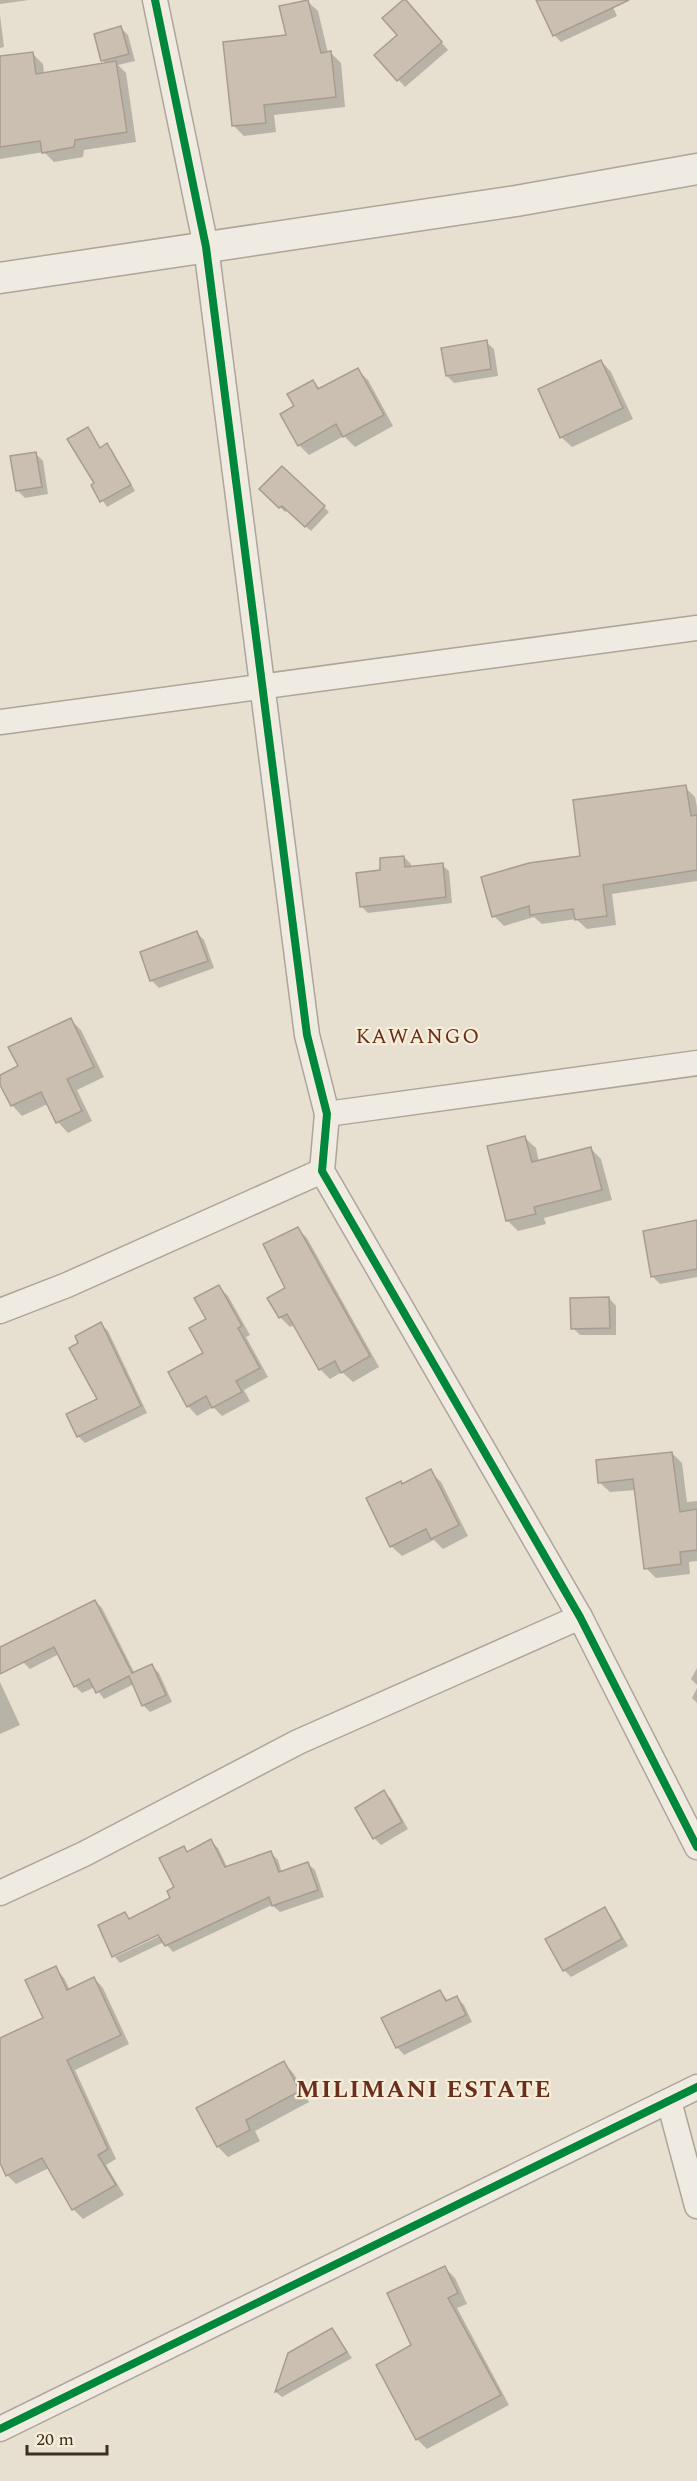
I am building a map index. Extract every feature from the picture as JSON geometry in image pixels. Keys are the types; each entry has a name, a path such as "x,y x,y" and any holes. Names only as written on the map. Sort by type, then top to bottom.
{"street":[{"path":"155,0 206,247 307,1035 327,1114 322,1171 580,1617 697,1847"},
{"path":"0,278 516,201 697,169"},
{"path":"0,722 697,628"},
{"path":"327,1114 697,1064"},
{"path":"0,1311 67,1285 322,1171"},
{"path":"0,1893 84,1854 298,1742 580,1617"},
{"path":"0,2429 697,2087"},
{"path":"669,2101 697,2206"}],"building":[{"path":"308,0 321,53 331,51 336,97 264,105 266,123 232,126 223,42 286,35 279,6"},
{"path":"406,0 442,42 397,81 374,55 397,35 382,18"},
{"path":"536,0 629,0 553,36"},
{"path":"121,26 129,54 101,61 94,34"},
{"path":"33,52 36,74 116,61 127,132 75,140 74,147 42,153 40,141 0,147 0,56"},
{"path":"487,340 491,369 446,376 441,348"},
{"path":"601,360 623,408 560,438 538,389"},
{"path":"358,368 384,415 343,437 336,424 298,446 280,414 294,406 287,394 313,380 318,389"},
{"path":"88,427 100,448 107,443 131,485 100,502 91,485 94,483 67,439"},
{"path":"36,452 42,487 16,491 10,456"},
{"path":"282,466 325,506 305,527 282,506 279,508 259,489"},
{"path":"686,785 691,816 697,815 697,870 603,885 607,916 575,920 573,909 530,915 529,906 492,917 481,877 529,863 580,856 573,800"},
{"path":"404,856 405,867 443,863 446,897 360,907 356,873 380,870 380,858"},
{"path":"197,931 208,961 150,981 140,952"},
{"path":"71,1018 94,1067 67,1079 82,1111 56,1123 41,1092 11,1106 0,1085 0,1075 18,1066 8,1047"},
{"path":"525,1136 532,1162 591,1147 602,1190 534,1207 536,1214 506,1221 487,1146"},
{"path":"697,1220 697,1269 651,1277 643,1231"},
{"path":"298,1227 370,1356 341,1373 335,1361 319,1370 287,1314 279,1318 267,1298 285,1288 263,1244"},
{"path":"219,1285 242,1326 238,1328 260,1368 236,1381 242,1392 212,1408 206,1396 187,1407 168,1372 203,1353 189,1328 206,1319 194,1298"},
{"path":"609,1297 610,1328 571,1329 570,1298"},
{"path":"101,1322 141,1406 77,1437 66,1414 97,1399 69,1348 78,1343 75,1336"},
{"path":"672,1452 680,1512 697,1509 697,1550 680,1552 681,1564 644,1569 633,1479 598,1483 596,1460"},
{"path":"431,1469 459,1525 431,1539 426,1529 390,1547 366,1498 401,1481 402,1484"},
{"path":"95,1600 132,1673 152,1664 166,1695 142,1706 129,1676 96,1693 89,1679 74,1687 54,1647 0,1674 0,1647"},
{"path":"384,1790 402,1822 373,1839 355,1808"},
{"path":"211,1839 225,1867 271,1851 279,1872 308,1862 318,1890 272,1906 269,1897 165,1946 158,1935 112,1957 98,1925 125,1912 129,1919 170,1898 167,1891 174,1887 159,1858 184,1846 187,1852"},
{"path":"605,1907 622,1939 563,1971 545,1939"},
{"path":"56,1966 67,1990 94,1977 121,2035 67,2060 108,2149 98,2155 116,2185 72,2210 42,2158 6,2176 0,2163 0,2038 43,2018 25,1980"},
{"path":"440,1990 446,2001 457,1996 466,2015 396,2048 381,2018"},
{"path":"284,2061 300,2091 246,2120 250,2130 217,2147 196,2108"},
{"path":"445,2266 458,2293 448,2298 501,2395 416,2440 376,2365 411,2345 387,2293"},
{"path":"332,2328 347,2352 275,2392 288,2353"}],"cycle path":[{"path":"155,0 206,247 307,1035 327,1114 322,1171 580,1617 697,1847"},
{"path":"0,2429 697,2087"}],"district":[{"name":"KAWANGO","path":"418,1037"},
{"name":"MILIMANI ESTATE","path":"424,2090"}]}
